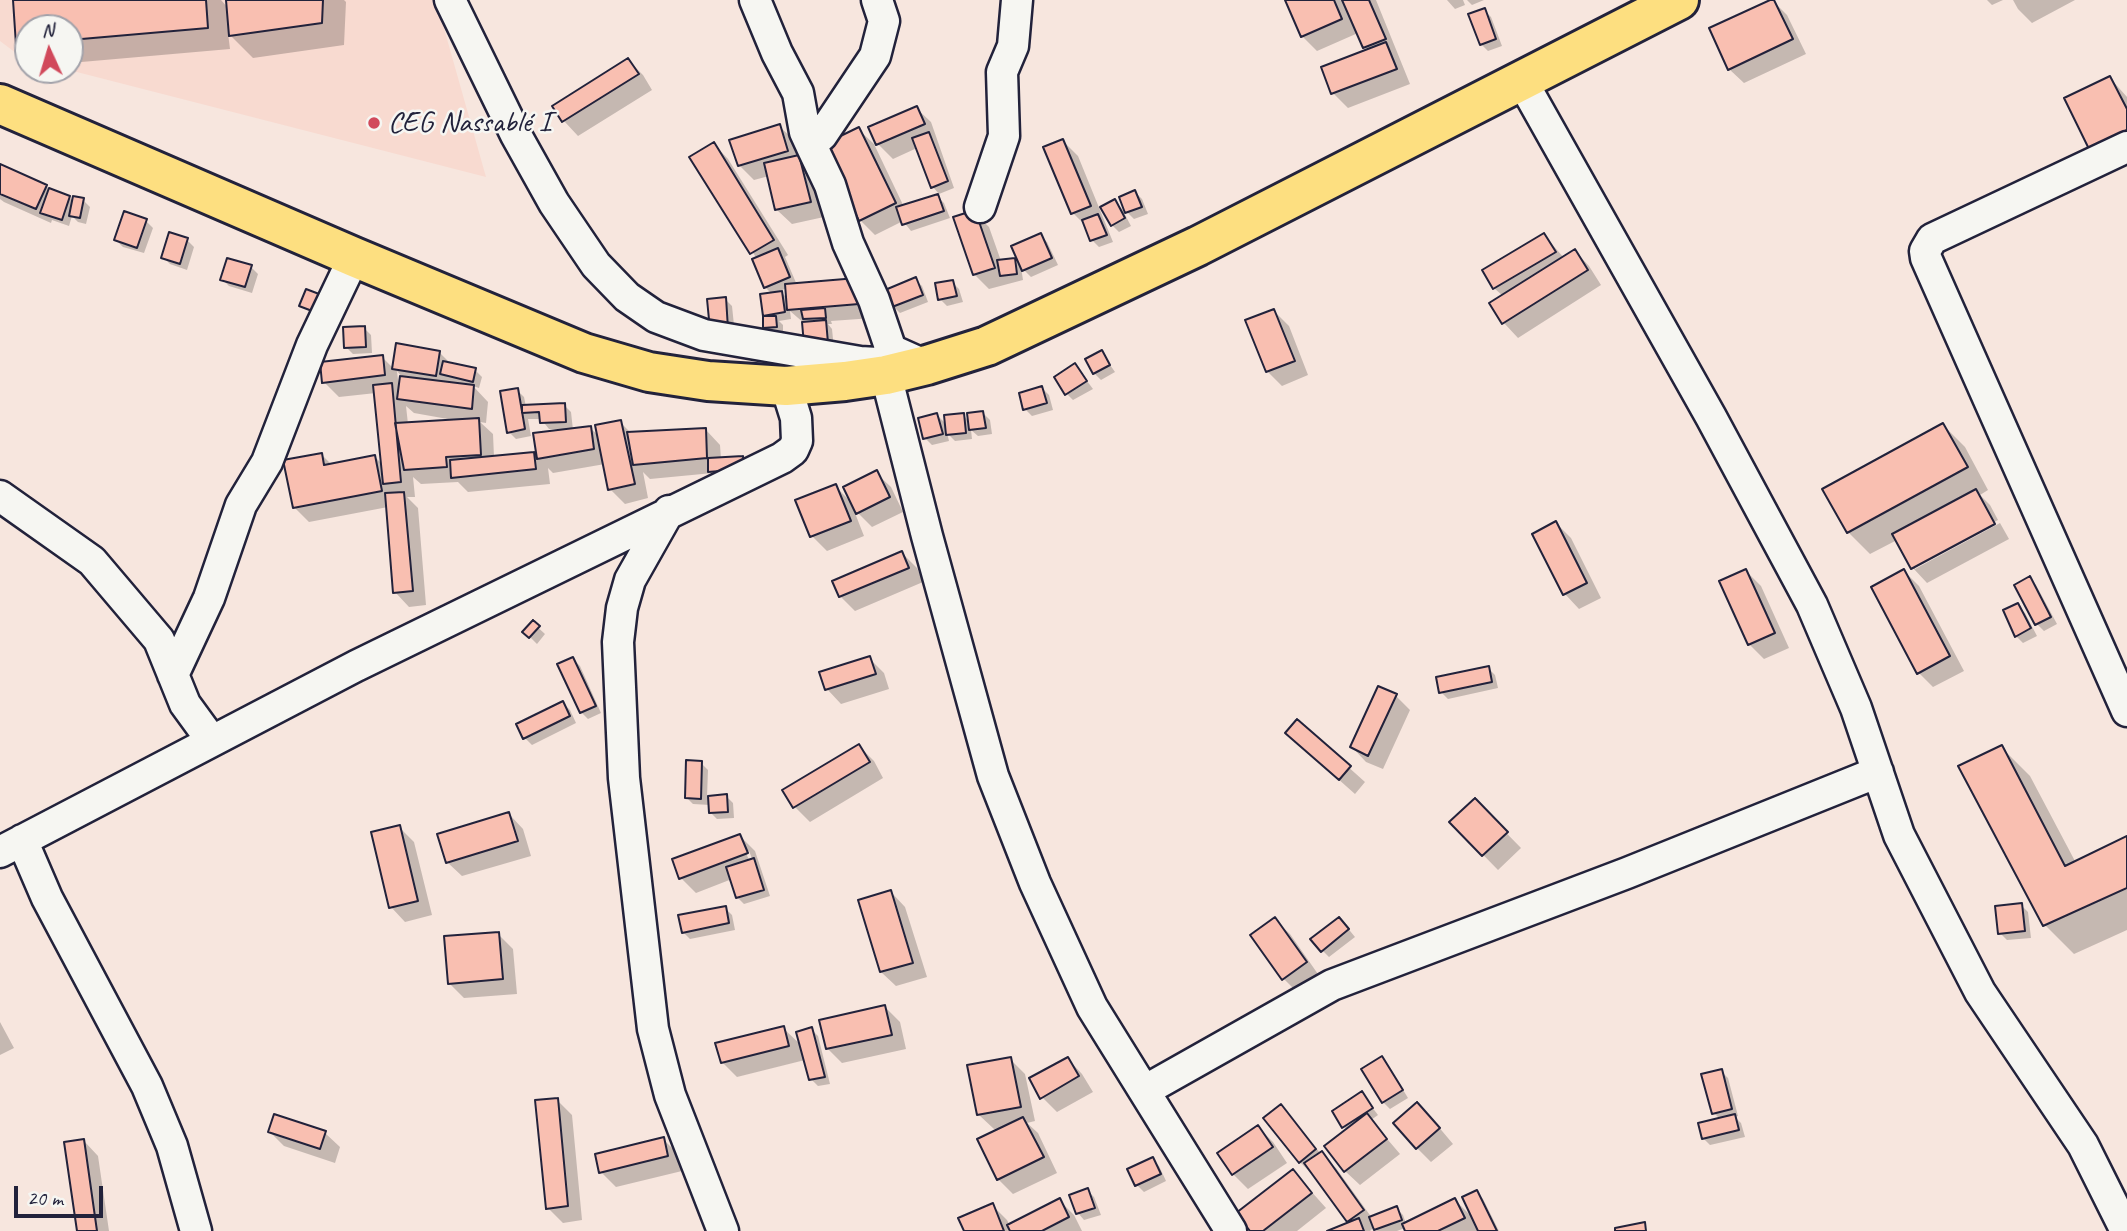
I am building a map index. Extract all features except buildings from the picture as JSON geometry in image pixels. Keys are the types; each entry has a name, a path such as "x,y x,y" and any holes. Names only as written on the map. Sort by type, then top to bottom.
{"main road":[{"path":"0,104 584,353 649,372 708,381 786,386 886,375 987,346 1173,257 1679,0"},
{"path":"0,84 63,133"}],"street":[{"path":"450,0 516,135 568,225 596,265 618,289 640,307 656,317 704,335 860,362 927,365"},
{"path":"755,0 797,93 805,132 830,185 848,243 874,299 891,350 927,365"},
{"path":"811,145 822,135 875,56 884,21 877,0"},
{"path":"979,207 1004,136 1002,72 1013,46 1017,0"},
{"path":"1522,81 1711,417 1812,605 1856,708 1899,835 1980,992 2083,1145 2126,1231"},
{"path":"2127,147 1932,239 1925,251 2127,711"},
{"path":"173,675 209,598 241,505 267,462 312,345 354,257"},
{"path":"886,375 993,776 1035,883 1092,1007 1231,1231"},
{"path":"196,1231 172,1146 147,1086 47,898 11,846 356,666 793,450 797,441 797,429 786,386"},
{"path":"0,496 92,561 159,640 185,704 212,741"},
{"path":"669,511 631,580 622,608 618,642 624,778 653,1029 670,1095 723,1231"},
{"path":"1144,1091 1332,985 1627,873 1878,772"}],"shaded area":[{"name":"CEG Nassablé I","path":"0,0 436,0 486,177 84,74 84,14 14,14 14,52 0,41"}],"place":[{"name":"CEG Nassablé I","path":"374,123"}]}
